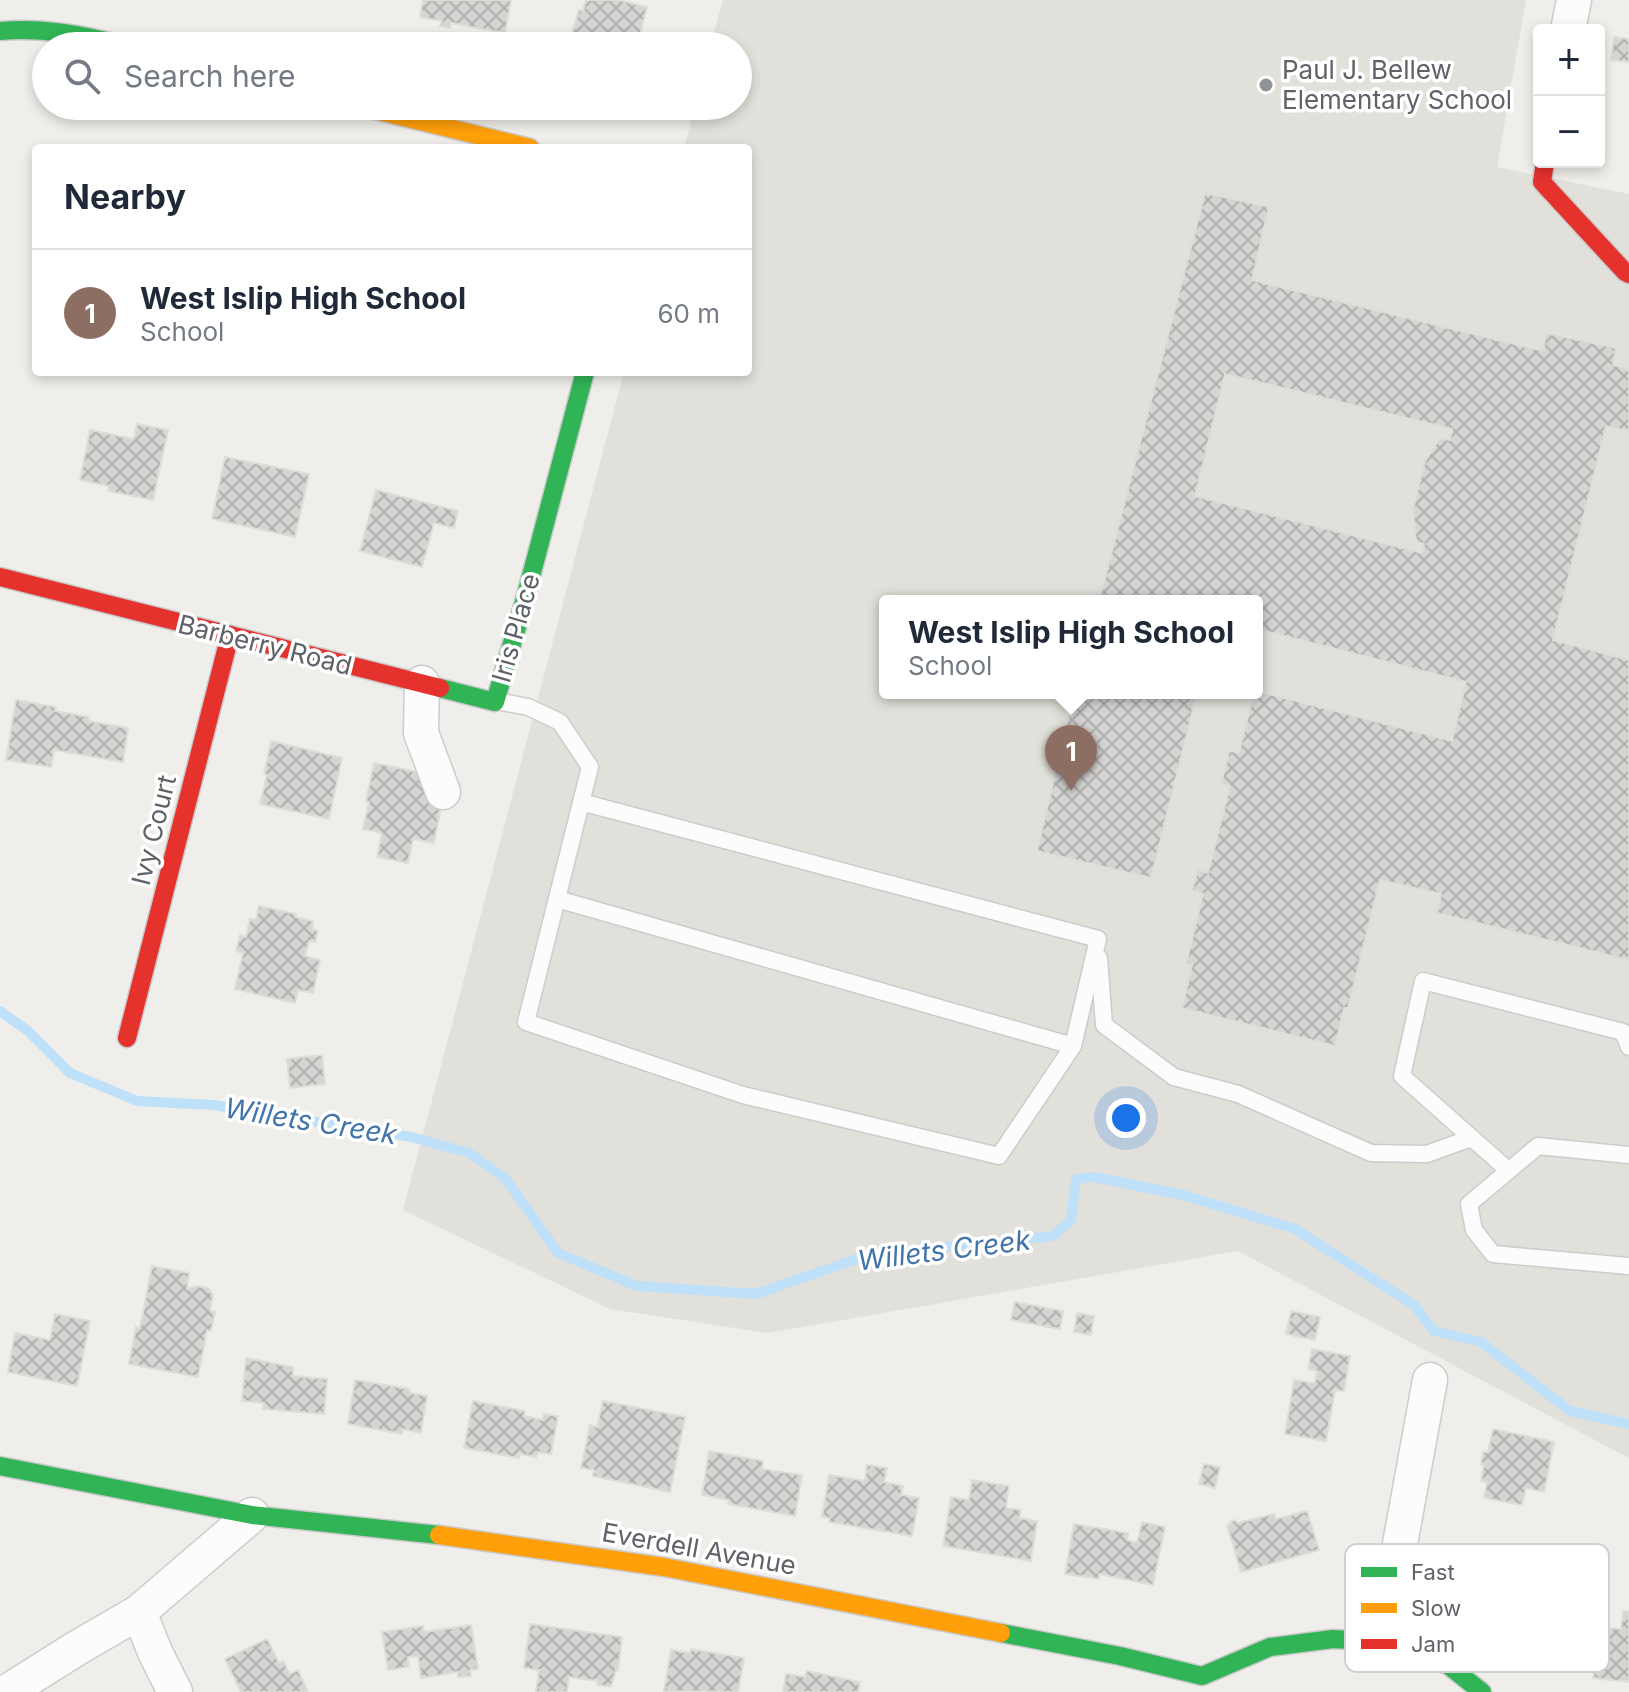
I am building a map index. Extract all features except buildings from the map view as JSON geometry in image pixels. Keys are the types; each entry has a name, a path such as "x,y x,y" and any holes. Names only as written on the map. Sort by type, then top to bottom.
{"street":[{"path":"1569,24 1574,0"},
{"path":"0,31 19,29 46,32"},
{"path":"416,120 514,144"},
{"path":"1544,168 1542,182 1629,274"},
{"name":"Iris Place","path":"422,683 495,701 584,376"},
{"name":"Barberry Road","path":"0,577 422,683"},
{"name":"Ivy Court","path":"127,1038 230,635"},
{"path":"422,683 421,733 443,792"},
{"path":"1400,1544 1430,1380"},
{"name":"Everdell Avenue","path":"0,1466 252,1515 453,1536 664,1567 1120,1656 1197,1684 1270,1647 1345,1640"},
{"path":"7,1692 139,1612 252,1515"},
{"path":"139,1612 175,1692"},
{"name":"Everdell Avenue","path":"1457,1672 1482,1692"}],"lane":[{"path":"495,701 528,707 560,722 590,767 526,1022 743,1095 999,1156 1073,1046 1098,939"},
{"path":"581,802 1098,939"},
{"path":"557,899 1073,1046"},
{"path":"1098,939 1104,1025 1174,1077 1238,1094 1371,1153 1427,1154 1471,1138"},
{"path":"1508,1170 1402,1076 1423,981 1623,1032 1629,1047"},
{"path":"1629,1155 1538,1146 1469,1204 1474,1230 1493,1254 1629,1266"}],"shaded area":[{"path":"723,0 1526,0 1497,167 1629,194 1629,1458 1238,1251 768,1333 610,1309 403,1210 623,376 752,376 752,144 685,144 691,120 752,120 752,32 714,32"}],"waterway":[{"name":"Willets Creek","path":"0,1011 28,1031 70,1073 137,1101 213,1105 411,1137 469,1153 505,1178 558,1253 637,1286 756,1294 868,1255 1053,1236 1071,1220 1076,1179 1094,1177 1183,1195 1295,1229 1414,1305 1434,1331 1481,1342 1570,1411 1629,1424"}],"traffic: fast":[{"path":"0,31 53,32"},
{"path":"440,688 495,702 584,376"},
{"path":"0,1466 252,1515 439,1535"},
{"path":"1001,1633 1120,1656 1202,1676 1270,1647 1345,1640"},
{"path":"1457,1672 1482,1692"}],"traffic: slow":[{"path":"416,120 514,144"},
{"path":"439,1535 664,1567 1001,1633"}],"traffic: jam":[{"path":"1544,168 1542,182 1629,274"},
{"path":"0,577 440,688"},
{"path":"127,1038 230,635"}],"place":[{"name":"Paul J. Bellew Elementary School","path":"1266,85"},
{"name":"West Islip High School","path":"1071,791"}]}
